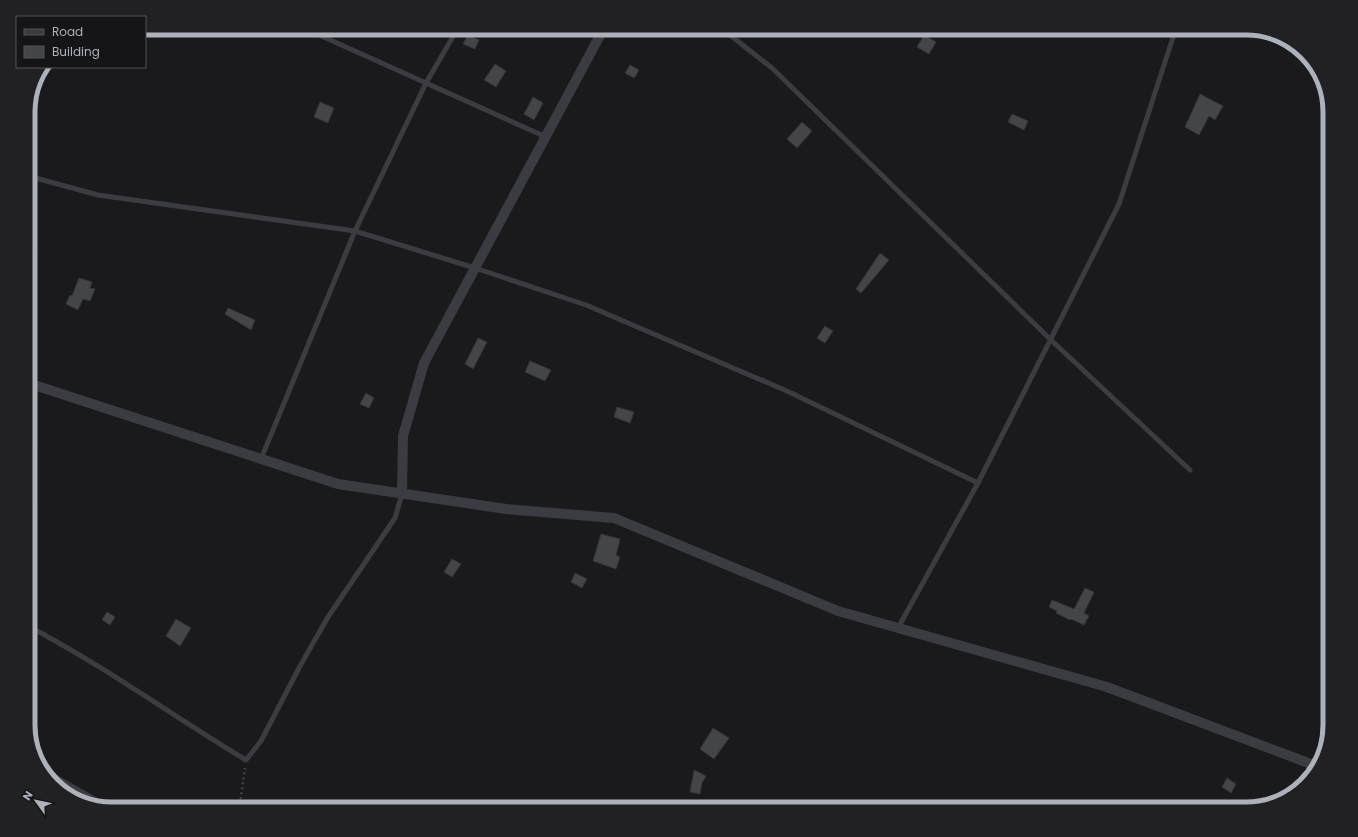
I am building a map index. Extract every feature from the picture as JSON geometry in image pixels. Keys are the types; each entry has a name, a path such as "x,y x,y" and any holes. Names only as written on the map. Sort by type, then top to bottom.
{"street":[{"path":"402,494 403,436 424,363 600,35"},
{"path":"35,385 338,484 506,509 614,518 838,611 1107,687 1313,765"}],"lane":[{"path":"318,35 546,137"},
{"path":"261,459 355,231 426,83 454,35"},
{"path":"730,35 772,68 1051,340 1190,470"},
{"path":"898,628 978,483 1120,204 1174,35"},
{"path":"35,178 98,195 355,231 475,268 593,308 787,391 978,483"},
{"path":"35,630 105,671 188,725 246,760 260,741 328,617 395,518 402,494"},
{"path":"54,777 95,800"}],"path":[{"path":"240,802 246,760"}],"building":[{"path":"468,35 479,40 475,49 463,44"},
{"path":"924,35 936,42 929,54 917,47"},
{"path":"495,64 506,71 496,87 484,80"},
{"path":"630,65 639,70 634,78 625,73"},
{"path":"1200,94 1223,106 1215,120 1209,116 1199,135 1185,127"},
{"path":"533,97 543,103 534,120 524,114"},
{"path":"320,102 334,108 328,123 314,117"},
{"path":"1012,114 1028,121 1024,130 1008,122"},
{"path":"802,122 812,131 797,148 787,139"},
{"path":"880,253 889,260 861,293 856,289"},
{"path":"79,278 92,282 90,288 95,289 90,301 83,299 78,310 66,304 70,295 72,296"},
{"path":"228,308 255,320 251,330 225,314"},
{"path":"825,326 833,331 825,343 817,338"},
{"path":"478,338 487,342 473,369 465,364"},
{"path":"530,361 551,370 545,381 525,372"},
{"path":"366,393 374,398 369,408 360,404"},
{"path":"617,407 634,412 630,423 614,417"},
{"path":"601,534 620,539 616,555 620,557 616,569 593,561"},
{"path":"452,559 461,564 452,577 444,572"},
{"path":"575,573 587,579 582,588 571,582"},
{"path":"1085,588 1094,592 1084,613 1089,616 1084,625 1056,613 1057,611 1049,607 1052,600 1074,609"},
{"path":"107,612 115,617 110,625 102,620"},
{"path":"176,619 191,628 180,646 166,636"},
{"path":"713,728 729,738 714,759 700,749"},
{"path":"694,770 706,776 702,783 700,794 690,792"},
{"path":"1227,778 1236,784 1231,793 1222,787"}]}
